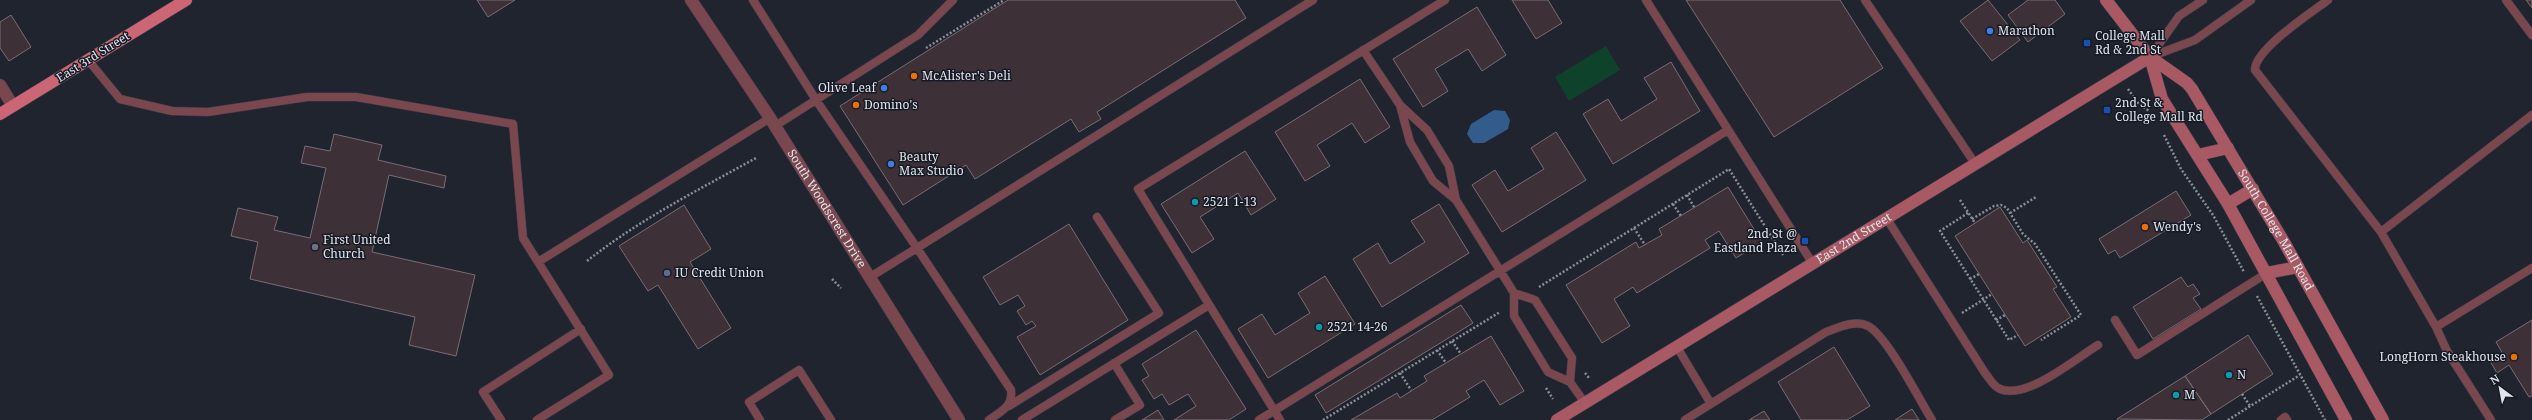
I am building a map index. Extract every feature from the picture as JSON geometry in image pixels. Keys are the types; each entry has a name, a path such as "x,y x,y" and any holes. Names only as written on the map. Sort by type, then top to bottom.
{"main road":[{"name":"East 3rd Street","path":"0,114 186,0"},
{"name":"South College Mall Road","path":"2106,0 2150,57 2188,83 2253,189 2383,420"},
{"name":"East 2nd Street","path":"1557,420 1976,165 2150,57"},
{"name":"South College Mall Road","path":"2150,57 2162,99 2228,204 2346,420"},
{"path":"2198,155 2228,148"},
{"path":"2228,204 2253,189"},
{"path":"2267,273 2298,267"}],"street":[{"name":"South Woodscrest Drive","path":"691,0 773,122 959,420"},
{"path":"0,85 14,106"}],"lane":[{"path":"753,0 816,100 917,248 1011,390 1012,398 1009,406"},
{"path":"538,262 773,122 816,100 918,35 953,0"},
{"path":"870,277 1313,0"},
{"path":"1280,420 1138,189 1445,0"},
{"path":"1646,0 1813,264"},
{"path":"1865,0 1976,165"},
{"path":"2150,57 2179,16 2203,0"},
{"path":"2150,57 2195,40 2251,0"},
{"path":"2328,0 2262,52 2255,64 2255,70 2381,232 2436,327 2447,351 2490,420"},
{"path":"2506,0 2532,35"},
{"path":"1363,50 1400,105 1427,130 1449,166 1456,200 1514,293 1514,316 1548,372 1570,382 1585,403"},
{"path":"88,60 120,99 172,111 208,112 307,97 356,97 513,124 523,238 609,375 537,420"},
{"path":"1400,105 1410,142 1432,182 1456,200"},
{"path":"2381,232 2532,115"},
{"path":"1259,420 1728,130"},
{"path":"989,420 1159,313 1097,217"},
{"path":"1887,219 1993,384 2008,391 2016,392 2037,383 2098,344"},
{"path":"2436,327 2532,268"},
{"path":"2115,320 2137,354 2267,273"},
{"path":"1514,293 1535,300 1572,358 1570,382"},
{"path":"1022,420 1209,305"},
{"path":"1685,420 1826,332 1848,324 1867,325 1881,337 1932,420"},
{"path":"501,420 483,392 581,329"},
{"path":"1677,347 1711,404"},
{"path":"1114,363 1140,404 1115,420"},
{"path":"760,420 749,402 799,370 831,420"},
{"path":"2280,420 2285,417 2287,420"}],"path":[{"path":"2138,103 2153,113"},
{"path":"2163,133 2181,169 2213,215 2325,420"},
{"path":"587,261 614,239 658,212 756,158"},
{"path":"1534,290 1729,169 1783,256"},
{"path":"1687,196 1694,207"},
{"path":"2010,213 2036,198"},
{"path":"1960,200 1975,223"},
{"path":"1673,204 1681,216"},
{"path":"1972,219 1997,205 2004,206 2024,234 2035,244 2081,315 2041,340"},
{"path":"1968,213 1940,231 2009,340 2018,335"},
{"path":"1634,228 1644,245"},
{"path":"1970,279 1979,274"},
{"path":"832,279 841,288"},
{"path":"1951,320 1992,294"},
{"path":"1324,420 1500,311 1504,318"},
{"path":"1996,320 2005,315"},
{"path":"1452,341 1461,354"},
{"path":"1437,350 1446,363"},
{"path":"1584,371 1589,378"},
{"path":"1400,373 1411,390"},
{"path":"2228,420 2300,375"},
{"path":"1545,385 1553,399"},
{"path":"2242,394 2250,406"}],"green space":[{"path":"1606,46 1620,70 1569,101 1555,77"}],"water":[{"path":"1494,110 1505,111 1510,120 1508,129 1484,143 1473,143 1467,134 1471,124"}],"building":[{"path":"477,0 515,0 488,17"},
{"path":"1008,0 1235,0 1246,18 1097,112 1101,119 1079,132 1071,119 975,179 966,165 903,205 840,106"},
{"path":"1512,0 1548,0 1562,23 1536,39"},
{"path":"1686,0 1840,0 1883,68 1774,137"},
{"name":"Marathon","path":"1988,0 2020,40 1992,61 1960,21"},
{"name":"Marathon","path":"2028,0 2055,0 2065,14 2028,42 2008,15"},
{"path":"2526,0 2532,0 2532,8"},
{"path":"1477,7 1506,55 1482,71 1468,49 1435,69 1448,91 1423,107 1393,59"},
{"path":"11,15 31,47 9,61 0,48 0,22"},
{"path":"1671,62 1700,111 1613,164 1583,114 1608,99 1621,121 1657,99 1644,78"},
{"path":"1360,79 1390,127 1365,143 1352,123 1317,145 1330,166 1305,181 1275,132"},
{"path":"1556,132 1586,180 1502,232 1472,185 1495,170 1508,191 1544,169 1531,148"},
{"name":"First United Church","path":"334,134 382,145 378,160 446,176 444,188 389,175 372,252 475,275 456,356 409,345 415,317 250,279 258,242 231,236 238,208 278,217 274,230 310,238 326,168 301,163 305,146 330,151"},
{"name":"2521 1-13","path":"1245,151 1276,199 1251,215 1238,193 1200,217 1214,239 1192,253 1161,204"},
{"path":"1728,187 1762,242 1736,258 1719,231 1705,240 1710,248 1637,293 1633,287 1614,299 1630,326 1602,343 1566,285 1636,242 1639,248 1662,235 1659,229"},
{"name":"Wendy's","path":"2176,191 2191,215 2120,258 2115,250 2108,254 2099,239"},
{"path":"1439,204 1469,253 1382,307 1353,259 1378,243 1390,264 1425,242 1411,221"},
{"name":"IU Credit Union","path":"684,205 711,249 690,262 731,328 698,349 658,285 648,291 619,246"},
{"path":"2000,207 2023,243 2027,240 2057,287 2053,289 2071,317 2025,346 1955,236"},
{"path":"1069,224 1128,320 1040,375 1017,337 1036,326 1032,321 1026,325 1017,311 1025,306 1018,295 1000,305 983,277"},
{"name":"2521 14-26","path":"1325,276 1355,324 1268,378 1238,329 1262,314 1275,335 1310,313 1298,293"},
{"path":"2181,277 2188,287 2193,284 2200,294 2193,298 2201,309 2153,339 2133,307"},
{"path":"1461,305 1473,323 1326,413 1315,395"},
{"name":"LongHorn Steakhouse","path":"2532,320 2532,396 2529,397 2509,365 2497,373 2490,361 2503,354 2496,342"},
{"path":"1196,330 1246,409 1229,420 1174,420 1196,406 1188,394 1169,405 1162,394 1154,399 1142,380 1149,376 1142,364"},
{"name":"N","path":"2248,335 2273,374 2211,414 2185,376"},
{"path":"1491,336 1524,391 1500,405 1484,380 1466,391 1470,397 1432,420 1351,420 1397,393 1400,398 1427,381 1424,376"},
{"path":"1834,347 1870,406 1847,420 1801,420 1778,382"},
{"name":"M","path":"2185,376 2211,414 2202,420 2117,419"},
{"path":"1912,409 1919,420 1895,420"},
{"path":"1158,410 1164,420 1142,420"},
{"path":"1764,411 1770,420 1749,420"}],"place":[{"name":"Marathon","path":"1990,31"},
{"name":"College Mall Rd & 2nd St","path":"2087,43"},
{"name":"McAlister's Deli","path":"914,76"},
{"name":"Olive Leaf","path":"884,88"},
{"name":"Domino's","path":"856,105"},
{"name":"2nd St & College Mall Rd","path":"2107,110"},
{"name":"Beauty Max Studio","path":"891,164"},
{"name":"2521 1-13","path":"1195,202"},
{"name":"Wendy's","path":"2145,227"},
{"name":"2nd St @ Eastland Plaza","path":"1805,241"},
{"name":"First United Church","path":"315,247"},
{"name":"IU Credit Union","path":"667,273"},
{"name":"2521 14-26","path":"1319,327"},
{"name":"LongHorn Steakhouse","path":"2514,357"},
{"name":"N","path":"2229,375"},
{"name":"M","path":"2176,395"}]}
